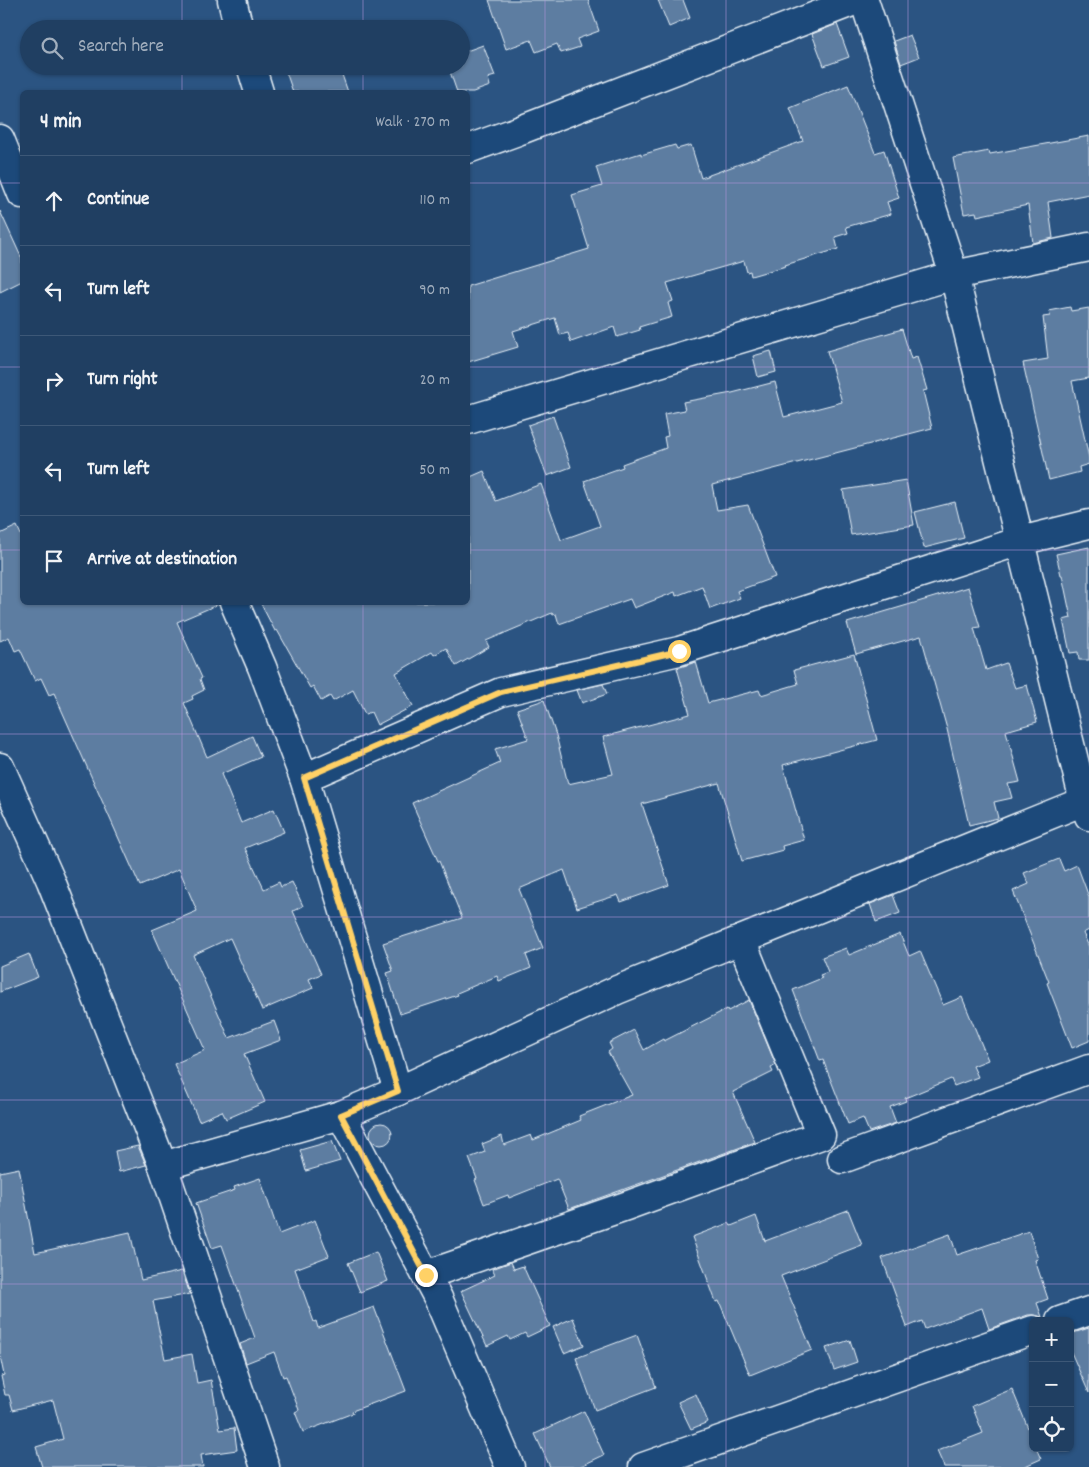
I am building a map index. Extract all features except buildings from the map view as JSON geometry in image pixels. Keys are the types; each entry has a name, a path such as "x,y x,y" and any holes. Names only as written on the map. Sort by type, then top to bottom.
{"street":[{"path":"232,0 237,20"},
{"path":"470,148 857,0"},
{"path":"163,1166 341,1115 398,1091 616,990 1087,805 954,275 864,0"},
{"path":"254,75 258,90"},
{"path":"0,138 20,189"},
{"path":"470,419 954,275 1089,247"},
{"path":"304,778 501,692 679,651 1020,541 1089,524"},
{"path":"235,605 262,667 304,778 398,1091"},
{"path":"0,767 51,881 163,1166 265,1467"},
{"path":"426,1275 626,1206 821,1135 741,940"},
{"path":"842,1159 1089,1069"},
{"path":"341,1115 438,1298 510,1467"},
{"path":"1071,1317 1089,1310"},
{"path":"643,1467 1029,1331"}],"route":[{"path":"426,1275 341,1115 398,1091 304,778 501,692 679,651"}]}
